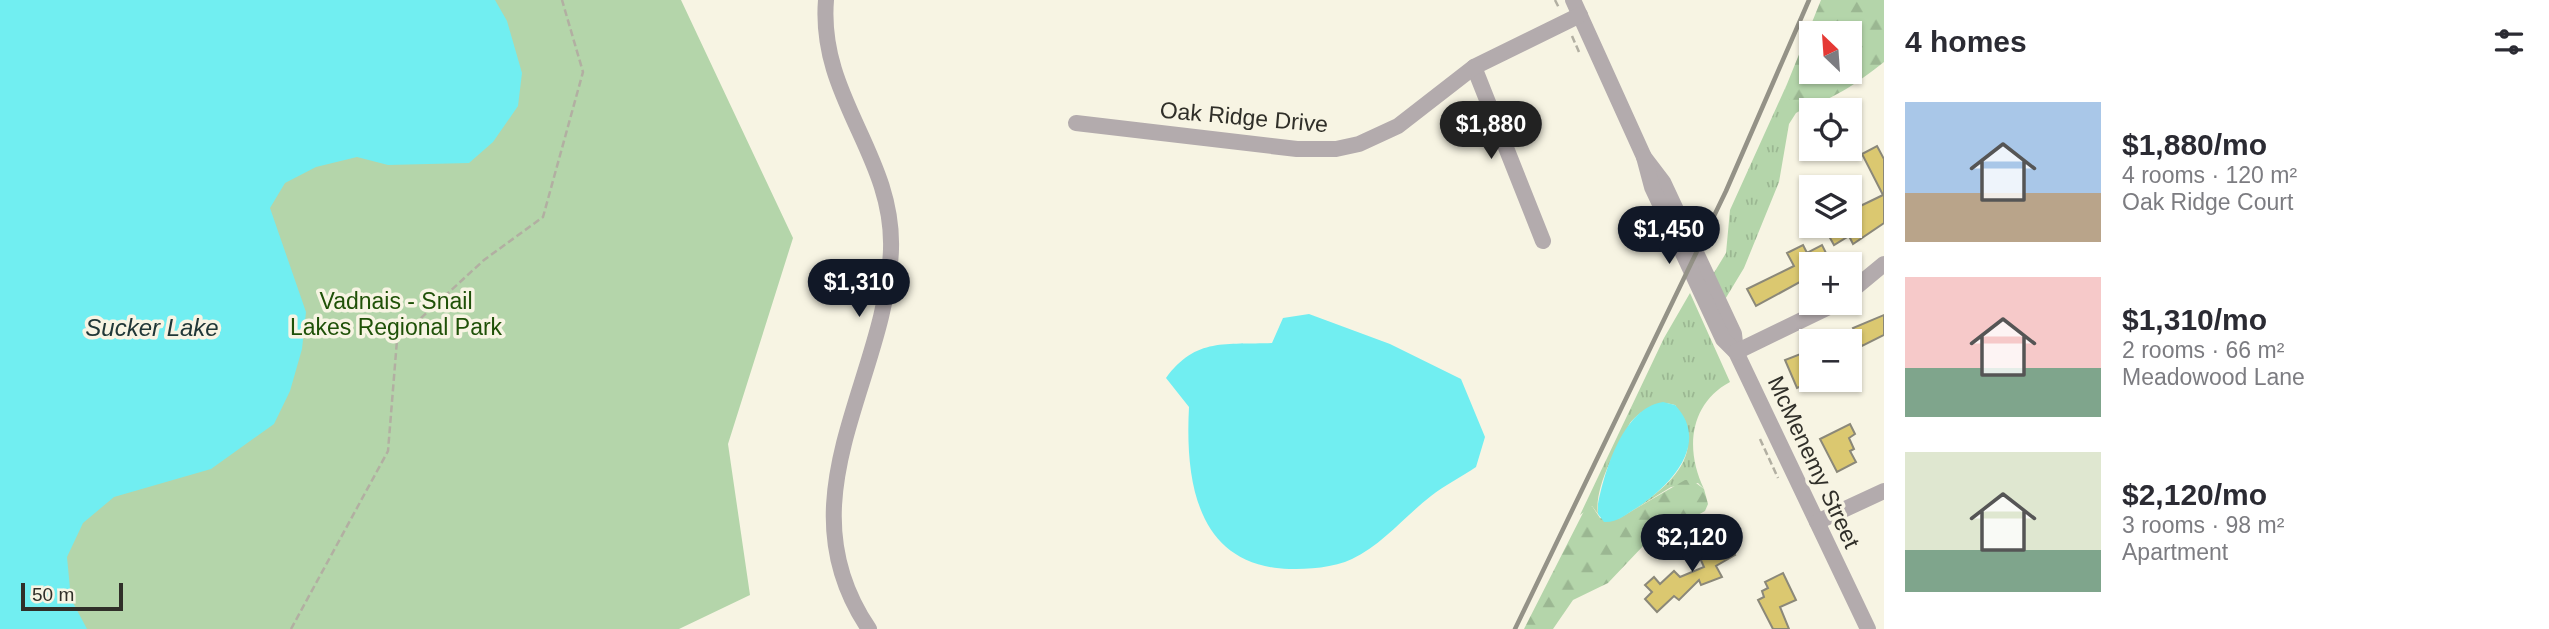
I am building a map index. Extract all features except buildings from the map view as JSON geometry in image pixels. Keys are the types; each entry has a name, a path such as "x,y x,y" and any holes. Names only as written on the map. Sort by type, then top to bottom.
{"street":[{"path":"826,0 826,43 830,65 877,170 890,221 889,272 842,448 834,502 835,530 844,575 869,629"},
{"name":"Oak Ridge Drive","path":"1076,122 1297,149 1336,149 1359,144 1398,126 1474,67 1577,7"},
{"name":"McMenemy Street","path":"1577,7 1644,157 1663,182 1718,299 1734,334 1736,352 1868,629"},
{"path":"1474,67 1543,241"},
{"path":"1862,282 1884,264"},
{"path":"1736,352 1812,315"},
{"path":"1817,523 1884,491"}],"path":[{"path":"291,629 388,451 397,340 484,260 543,217 583,72 562,0"}],"green space":[{"name":"Vadnais - Snail Lakes Regional Park","path":"0,0 681,0 793,238 728,444 750,595 679,629 0,629"},
{"path":"1821,0 1884,0 1884,62 1863,78 1862,21 1813,21"},
{"path":"1799,54 1799,84 1853,84 1829,98 1799,98 1799,105 1791,101 1785,89"},
{"path":"1787,84 1785,89 1799,102 1799,111 1789,124 1779,182 1744,268 1724,301 1712,276 1726,253 1730,210"},
{"path":"1690,293 1730,382 1716,391 1706,403 1694,429 1694,459 1704,489 1698,483 1671,487 1627,514 1669,481 1686,455 1688,440 1685,423 1675,405 1657,405 1644,410 1630,423 1603,479 1599,491 1598,514 1592,506 1580,515 1664,338"},
{"path":"1685,480 1692,480 1704,489 1708,504 1705,511 1644,545 1608,583 1573,600 1553,629 1524,629 1585,509 1592,506 1600,518 1618,519"}],"water":[{"name":"Sucker Lake","path":"0,0 495,0 507,21 522,73 518,106 493,142 469,163 388,165 357,157 316,167 285,183 270,208 306,312 302,349 290,391 274,424 211,469 114,497 83,523 67,557 71,599 87,629 0,629"},
{"path":"1309,314 1390,344 1461,379 1485,437 1476,467 1431,496 1363,553 1329,566 1289,569 1258,564 1234,553 1216,536 1203,515 1195,490 1190,464 1189,407 1166,378 1177,365 1201,349 1226,344 1272,343 1283,318"},
{"path":"1663,402 1675,405 1685,419 1689,434 1688,448 1682,462 1674,475 1651,498 1622,517 1604,522 1598,514 1598,504 1605,475 1618,443 1637,416 1649,407"}],"railway":[{"path":"1515,629 1726,191 1809,0"}]}
